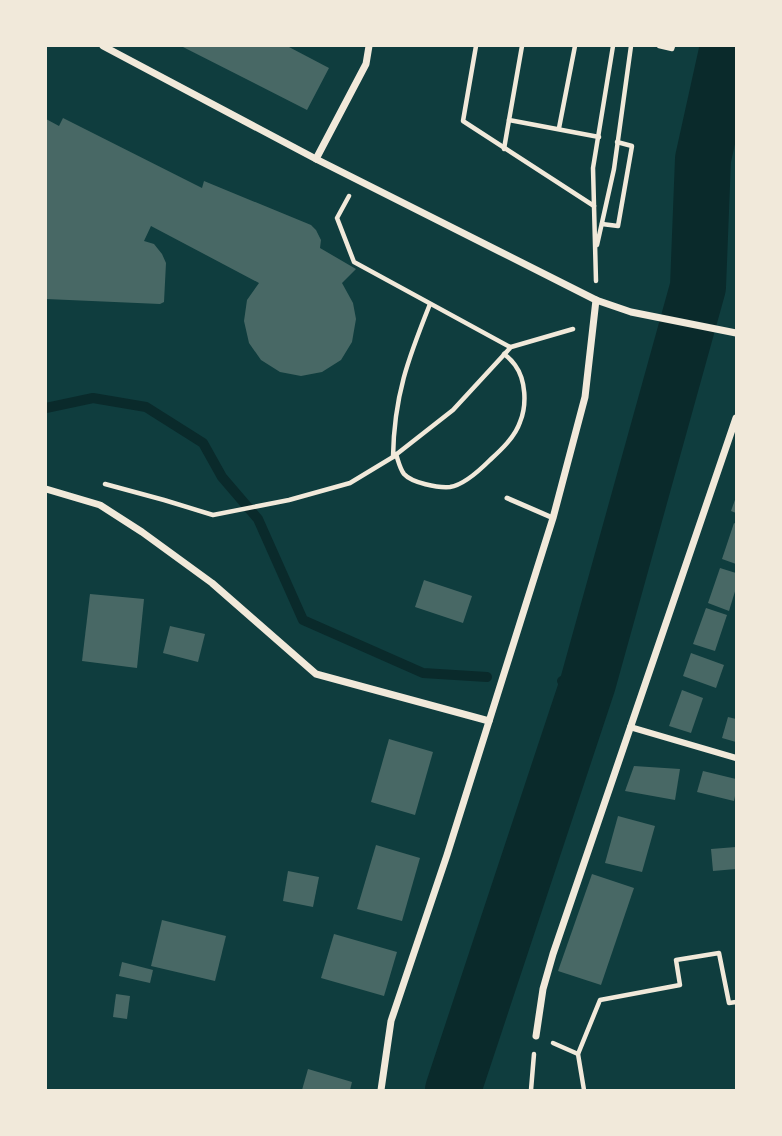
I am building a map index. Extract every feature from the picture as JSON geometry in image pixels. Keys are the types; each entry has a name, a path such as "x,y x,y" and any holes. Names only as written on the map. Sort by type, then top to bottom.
{"street":[{"path":"103,46 316,159 597,300 631,312 737,332"},
{"path":"316,159 366,64 369,46"},
{"path":"381,1090 391,1021 447,855 553,518 585,397 597,300"},
{"path":"536,1036 543,989 553,954 737,418"},
{"path":"46,489 100,505 142,532 212,583 316,674 489,721"},
{"path":"630,727 737,758"}],"lane":[{"path":"507,498 553,518"}],"path":[{"path":"476,46 463,121 594,207"},
{"path":"504,149 522,46"},
{"path":"559,128 575,46"},
{"path":"597,300 593,168 613,46"},
{"path":"595,253 614,169 631,46"},
{"path":"659,46 672,49 673,46"},
{"path":"509,120 599,137"},
{"path":"602,224 618,226 632,146 617,142"},
{"path":"357,180 337,218 354,262 510,347"},
{"path":"430,304 408,358 398,394 393,428 395,455 403,472 411,480 451,487 483,467 510,439 520,422 524,383 516,366 504,354"},
{"path":"98,482 212,515 289,500 350,483 395,455 453,410 510,347 594,322"},
{"path":"584,1090 578,1054 600,1000 680,985 676,960 719,953 729,1003 737,1002"},
{"path":"531,1090 536,1036 578,1054"}],"building":[{"path":"181,46 290,46 329,68 307,110"},
{"path":"63,118 202,188 204,181 311,225 321,240 320,248 356,269 342,283 353,303 356,319 352,342 341,360 322,372 301,376 280,372 261,360 249,343 244,321 247,300 259,283 151,226 144,241 154,244 166,263 164,302 160,304 46,299 46,119 59,126"},
{"path":"736,497 736,513 731,511"},
{"path":"734,523 736,524 736,564 722,559"},
{"path":"720,568 736,573 736,588 729,611 708,603"},
{"path":"424,580 472,596 463,623 415,607"},
{"path":"90,594 144,599 137,668 82,661"},
{"path":"706,608 727,615 715,651 693,644"},
{"path":"170,626 205,634 198,662 163,653"},
{"path":"691,653 724,665 716,688 683,676"},
{"path":"682,690 703,698 691,733 669,726"},
{"path":"728,717 736,719 736,742 722,738"},
{"path":"389,739 433,752 415,815 371,802"},
{"path":"634,766 680,769 675,800 625,791"},
{"path":"703,771 736,779 734,801 697,792"},
{"path":"618,816 655,826 642,872 605,863"},
{"path":"376,845 420,858 402,921 357,909"},
{"path":"736,847 736,869 713,871 711,849"},
{"path":"288,871 319,877 313,907 283,901"},
{"path":"592,874 634,888 601,985 558,971"},
{"path":"162,920 226,936 215,981 151,966"},
{"path":"334,934 397,952 384,996 321,978"},
{"path":"122,962 153,970 150,983 119,976"},
{"path":"116,994 130,996 127,1019 113,1017"},
{"path":"308,1069 352,1082 350,1090 302,1090"}],"waterway":[{"path":"453,1090 588,683 698,287 703,159 728,46"},
{"path":"712,119 736,105"},
{"path":"46,408 93,398 146,407 203,443 222,477 258,519 303,620 423,673 487,677"},
{"path":"562,681 588,683"}]}
